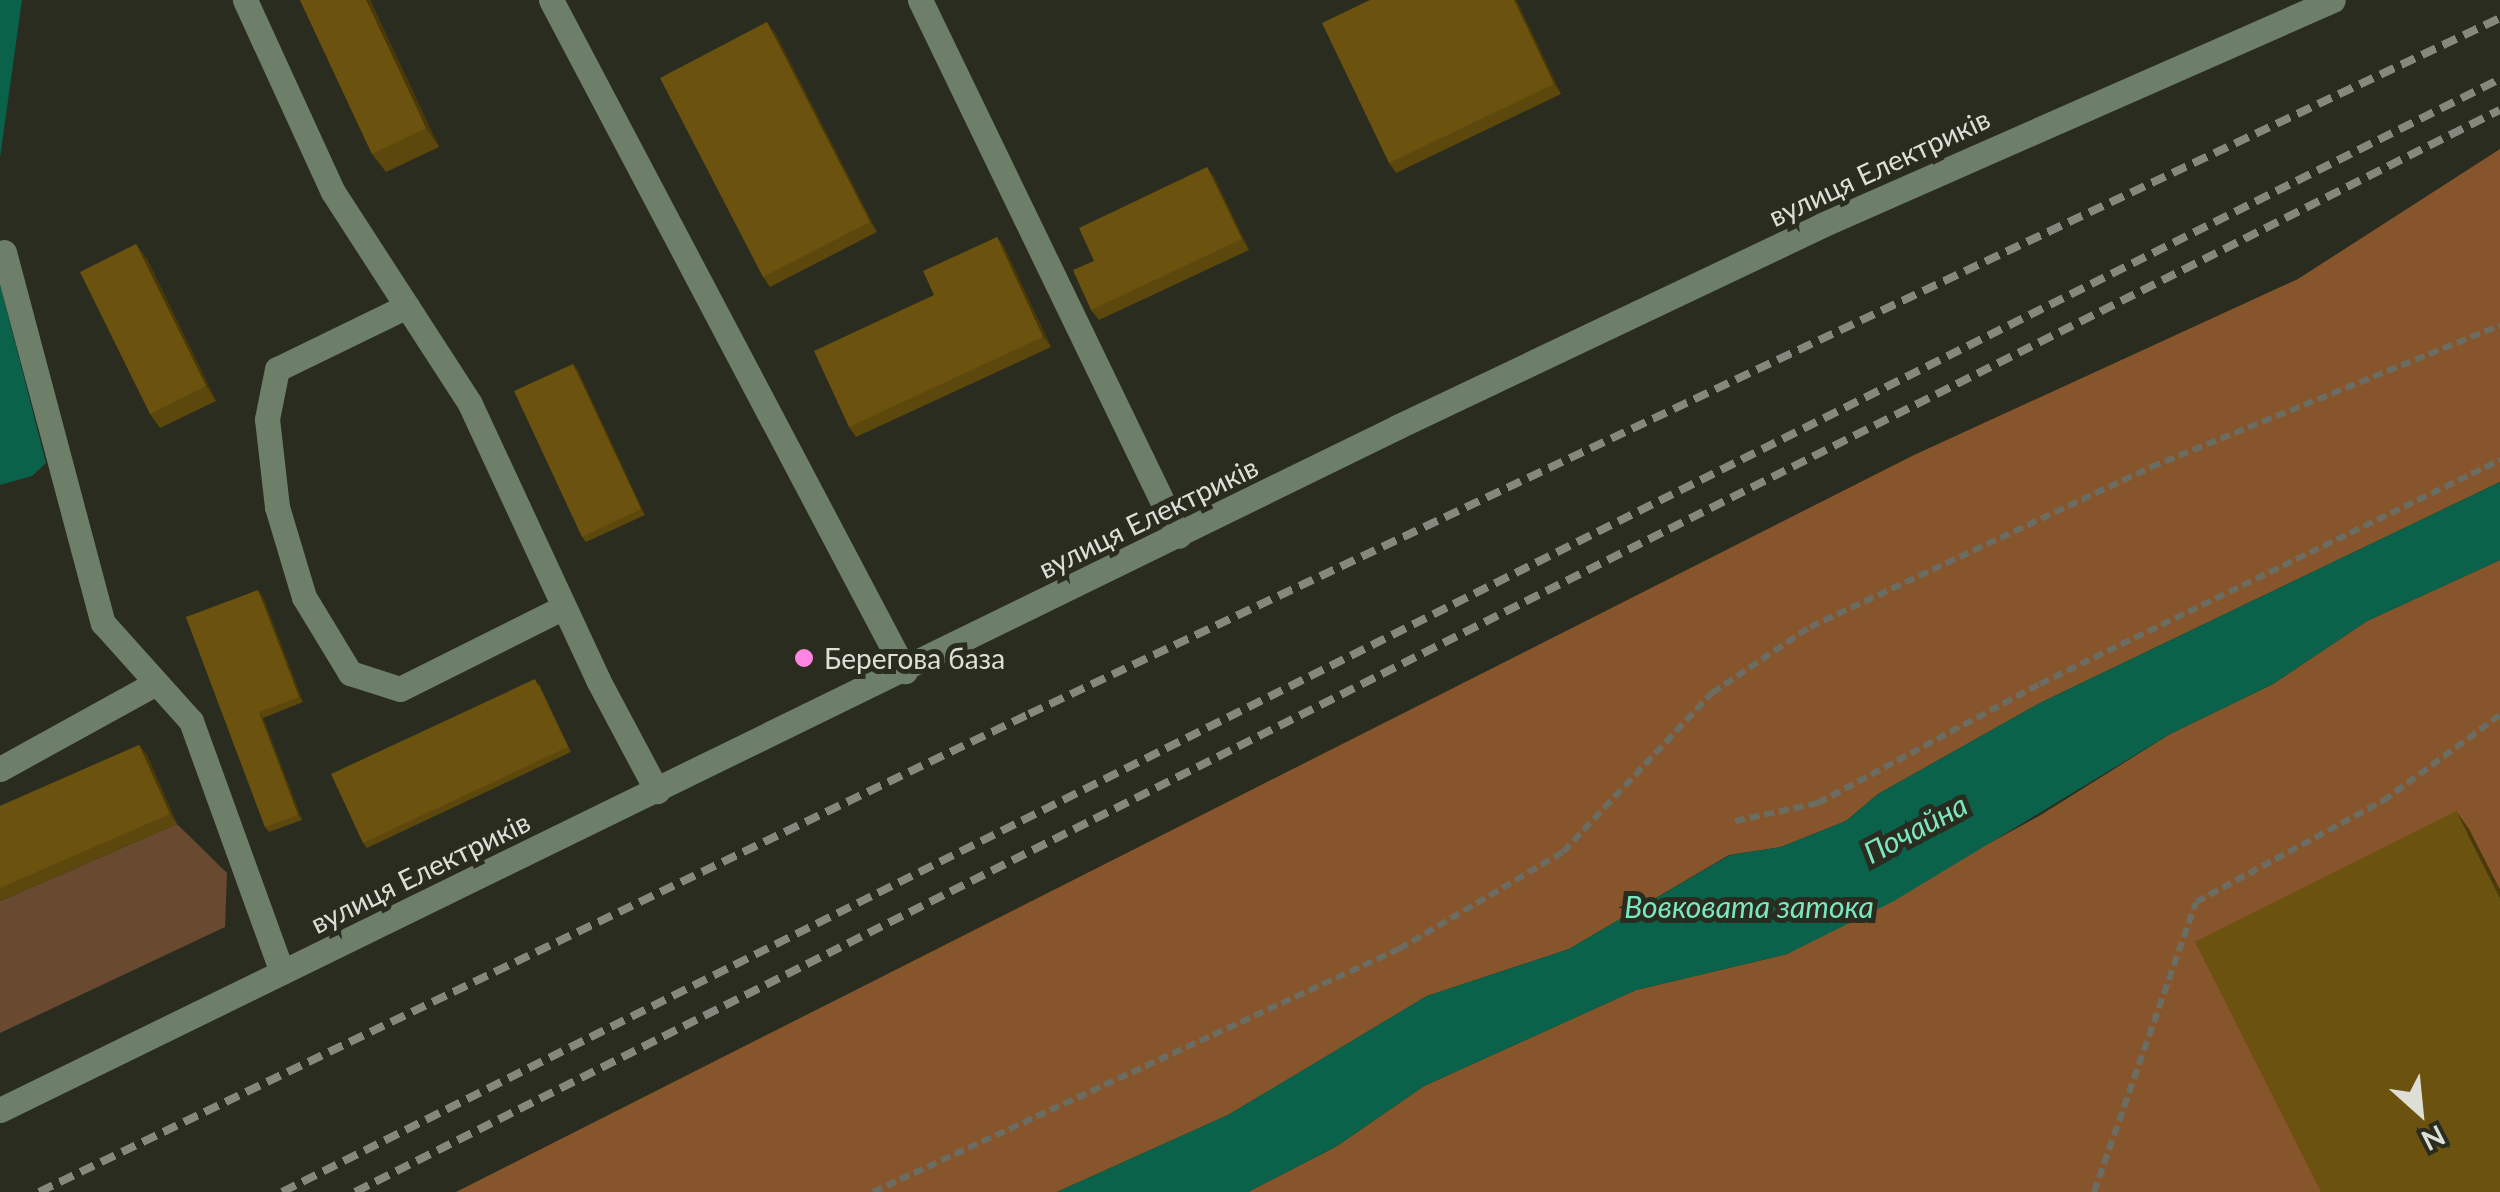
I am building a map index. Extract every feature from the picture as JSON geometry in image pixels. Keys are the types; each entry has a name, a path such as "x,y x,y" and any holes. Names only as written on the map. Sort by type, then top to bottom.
{"street":[{"path":"246,0 333,192 470,404 564,607 657,790"},
{"path":"551,0 904,671"},
{"path":"920,0 1179,536"},
{"name":"вулиця Електриків","path":"0,1110 1822,225 2333,0"},
{"path":"4,252 103,623 191,721 282,972"},
{"path":"407,306 277,369 267,419 277,507 304,596 350,673 400,689 564,607"},
{"path":"0,769 56,744 156,682"}],"path":[{"path":"873,1192 1399,949 1564,852 1712,693 1810,627 2152,467 2500,325"},
{"path":"1735,821 1818,803 2040,684 2500,460"},
{"path":"2094,1192 2196,902 2383,801 2500,715"}],"shaded area":[{"path":"2500,149 2500,482 2040,703 1878,794 1846,821 1781,847 1729,855 1569,949 1427,996 1228,1115 1057,1192 456,1192 1914,455 2298,279"},
{"path":"2500,560 2500,890 2469,830 2324,1192 1248,1192 1337,1146 1424,1086 1636,990 1787,954 2039,816 2170,734 2273,684 2367,621"},
{"path":"177,824 227,873 225,927 0,1033 0,901"}],"water":[{"path":"0,0 22,0 0,158"},
{"path":"0,284 46,463 32,476 0,485"},
{"name":"Вовковата затока","path":"2500,482 2500,560 2367,621 2273,684 2170,734 1894,901 1787,954 1636,990 1424,1086 1337,1146 1248,1192 1057,1192 1228,1115 1427,996 1569,949 1730,855 1781,847 1846,821 1878,794 2040,703"}],"building":[{"path":"300,0 366,0 426,128 372,154"},
{"path":"1370,0 1514,0 1554,84 1389,163 1322,23"},
{"path":"767,22 870,222 763,277 660,78"},
{"path":"1207,167 1242,239 1091,310 1073,270 1094,261 1079,228"},
{"path":"997,237 1043,337 849,427 814,351 934,295 923,271"},
{"path":"136,244 206,386 150,414 80,272"},
{"path":"573,364 641,509 582,537 514,391"},
{"path":"258,590 299,697 259,712 298,815 265,827 186,617"},
{"path":"535,679 568,747 363,843 331,774"},
{"path":"139,745 170,814 0,888 0,806"},
{"path":"2456,811 2500,898 2500,1192 2321,1192 2195,942"}],"railway":[{"path":"39,1192 1029,714 2500,18"},
{"path":"282,1192 2500,79"},
{"path":"355,1192 2500,110"}],"place":[{"name":"Берегова база","path":"804,658"}],"water label":[{"name":"Почайна","path":"1915,828"}]}
